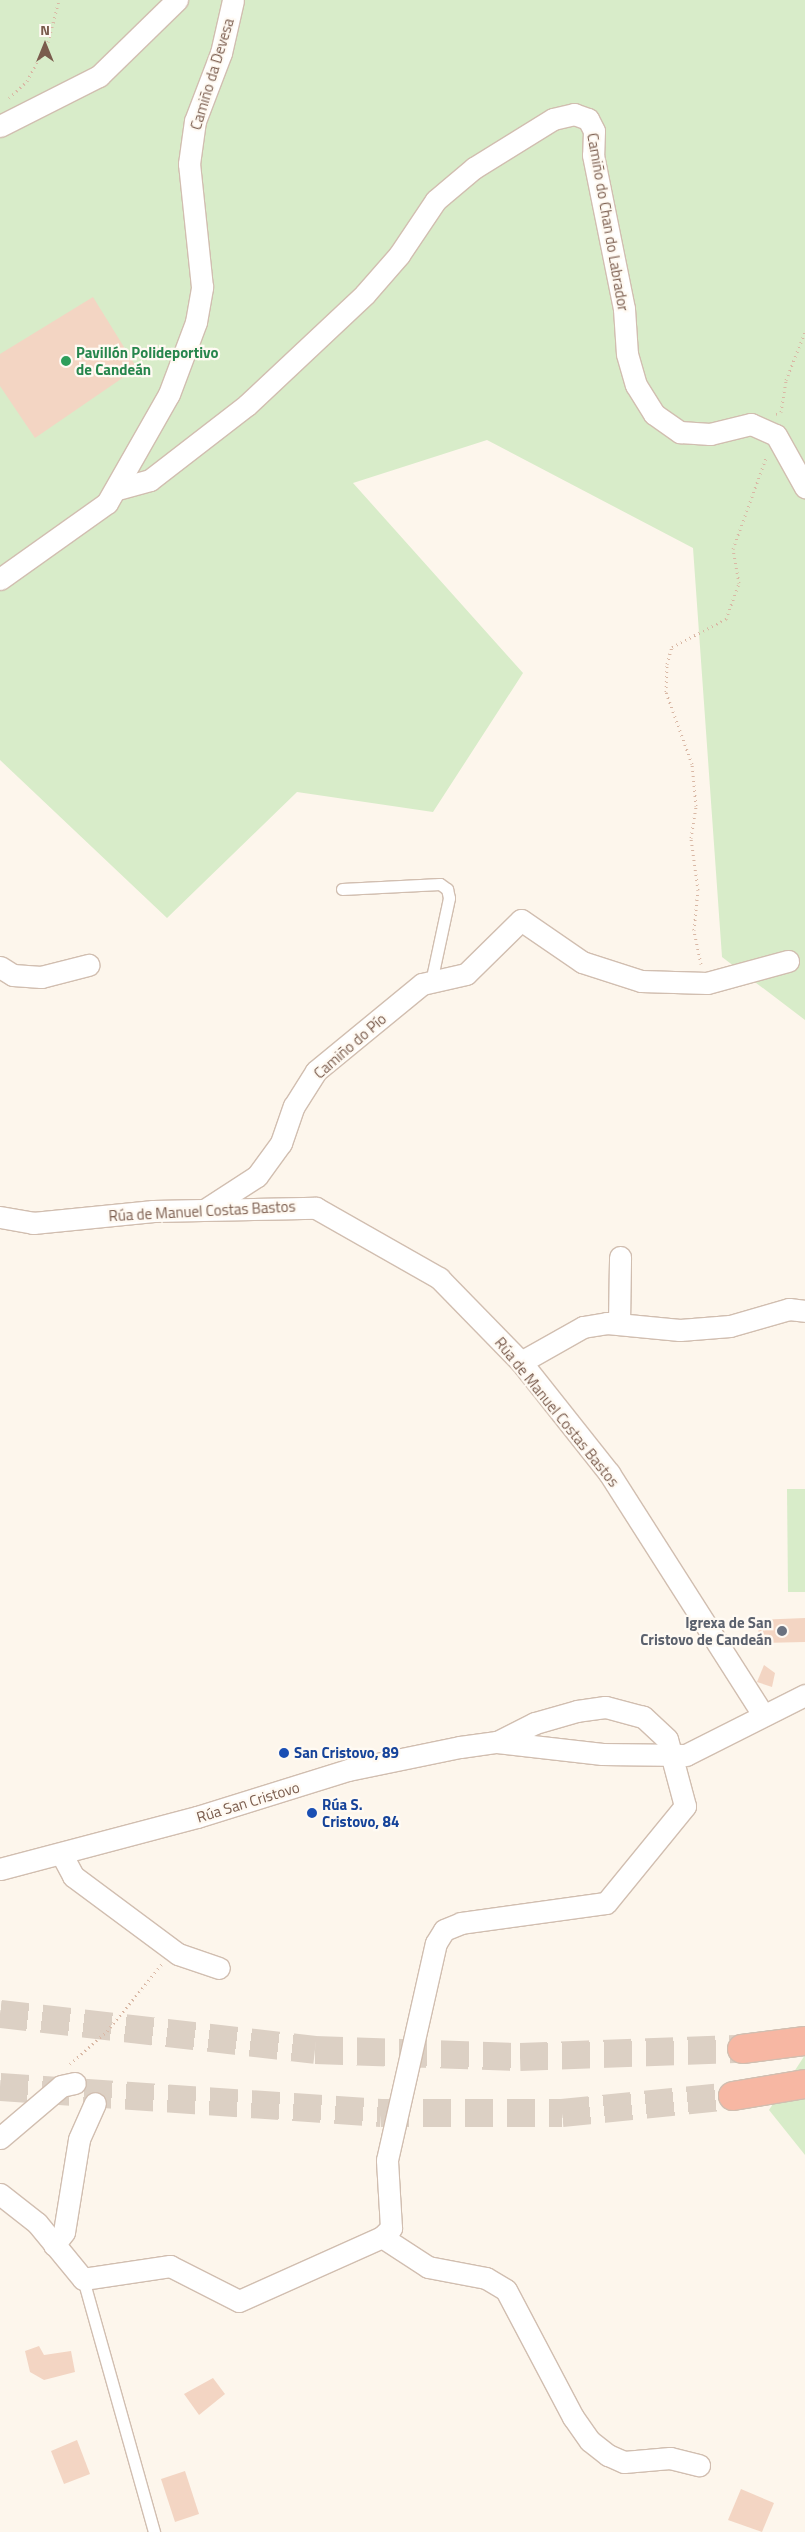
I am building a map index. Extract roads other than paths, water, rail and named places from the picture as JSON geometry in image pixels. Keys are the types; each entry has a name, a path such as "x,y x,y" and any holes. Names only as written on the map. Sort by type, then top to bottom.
{"highway":[{"path":"742,2049 805,2041"},
{"path":"733,2096 805,2084"}],"street":[{"path":"0,126 99,76 177,0"},
{"name":"Camiño da Devesa","path":"0,580 87,519 117,489 169,394 196,322 202,287 201,252 189,164 195,121 220,53 234,0"},
{"name":"Camiño do Chan do Labrador","path":"117,489 150,480 247,405 365,294 399,255 436,200 474,168 553,119 574,114 588,119 594,131 593,155 624,309 627,354 636,385 654,414 680,432 710,434 752,424 776,434 805,487"},
{"name":"Camiño do Pío","path":"206,1209 257,1176 281,1142 294,1106 316,1071 422,984 466,974 521,920 582,962 609,974 641,981 706,983 788,961"},
{"path":"0,967 13,975 41,977 88,966"},
{"name":"Rúa de Manuel Costas Bastos","path":"0,1216 33,1223 206,1209 300,1207 332,1214 439,1278 521,1362 609,1473 763,1715"},
{"path":"619,1324 620,1257"},
{"path":"521,1362 584,1327 619,1324 680,1330 730,1326 789,1309 805,1311"},
{"name":"Rúa San Cristovo","path":"0,1869 62,1855 348,1770 497,1742 671,1756 699,1752 763,1715 805,1695"},
{"name":"Rúa San Cristovo","path":"497,1742 535,1723 605,1708 643,1717 667,1739 671,1756"},
{"path":"0,2194 37,2223 83,2279 170,2266 239,2301 382,2237 391,2228 386,2160 436,1943 444,1930 461,1923 606,1903 685,1806 671,1756"},
{"path":"62,1855 73,1876 172,1950 219,1968"},
{"path":"0,2138 68,2085"},
{"path":"54,2245 64,2232 79,2139 95,2103"},
{"path":"382,2237 395,2241 428,2267 498,2282 573,2417 590,2441 608,2455 624,2462 670,2458 699,2464"}],"lane":[{"path":"342,889 440,884 447,889 449,898 431,982"},
{"path":"83,2279 154,2532"}],"tunnel":[{"path":"0,2014 315,2050 520,2057 742,2049"},
{"path":"0,2087 381,2113 562,2113 733,2096"}],"place":[{"name":"Pavillón Polideportivo de Candeán","path":"66,361"},
{"name":"Igrexa de San Cristovo de Candeán","path":"782,1631"},
{"name":"San Cristovo, 89","path":"284,1753"},
{"name":"Rúa S. Cristovo, 84","path":"312,1813"}]}
